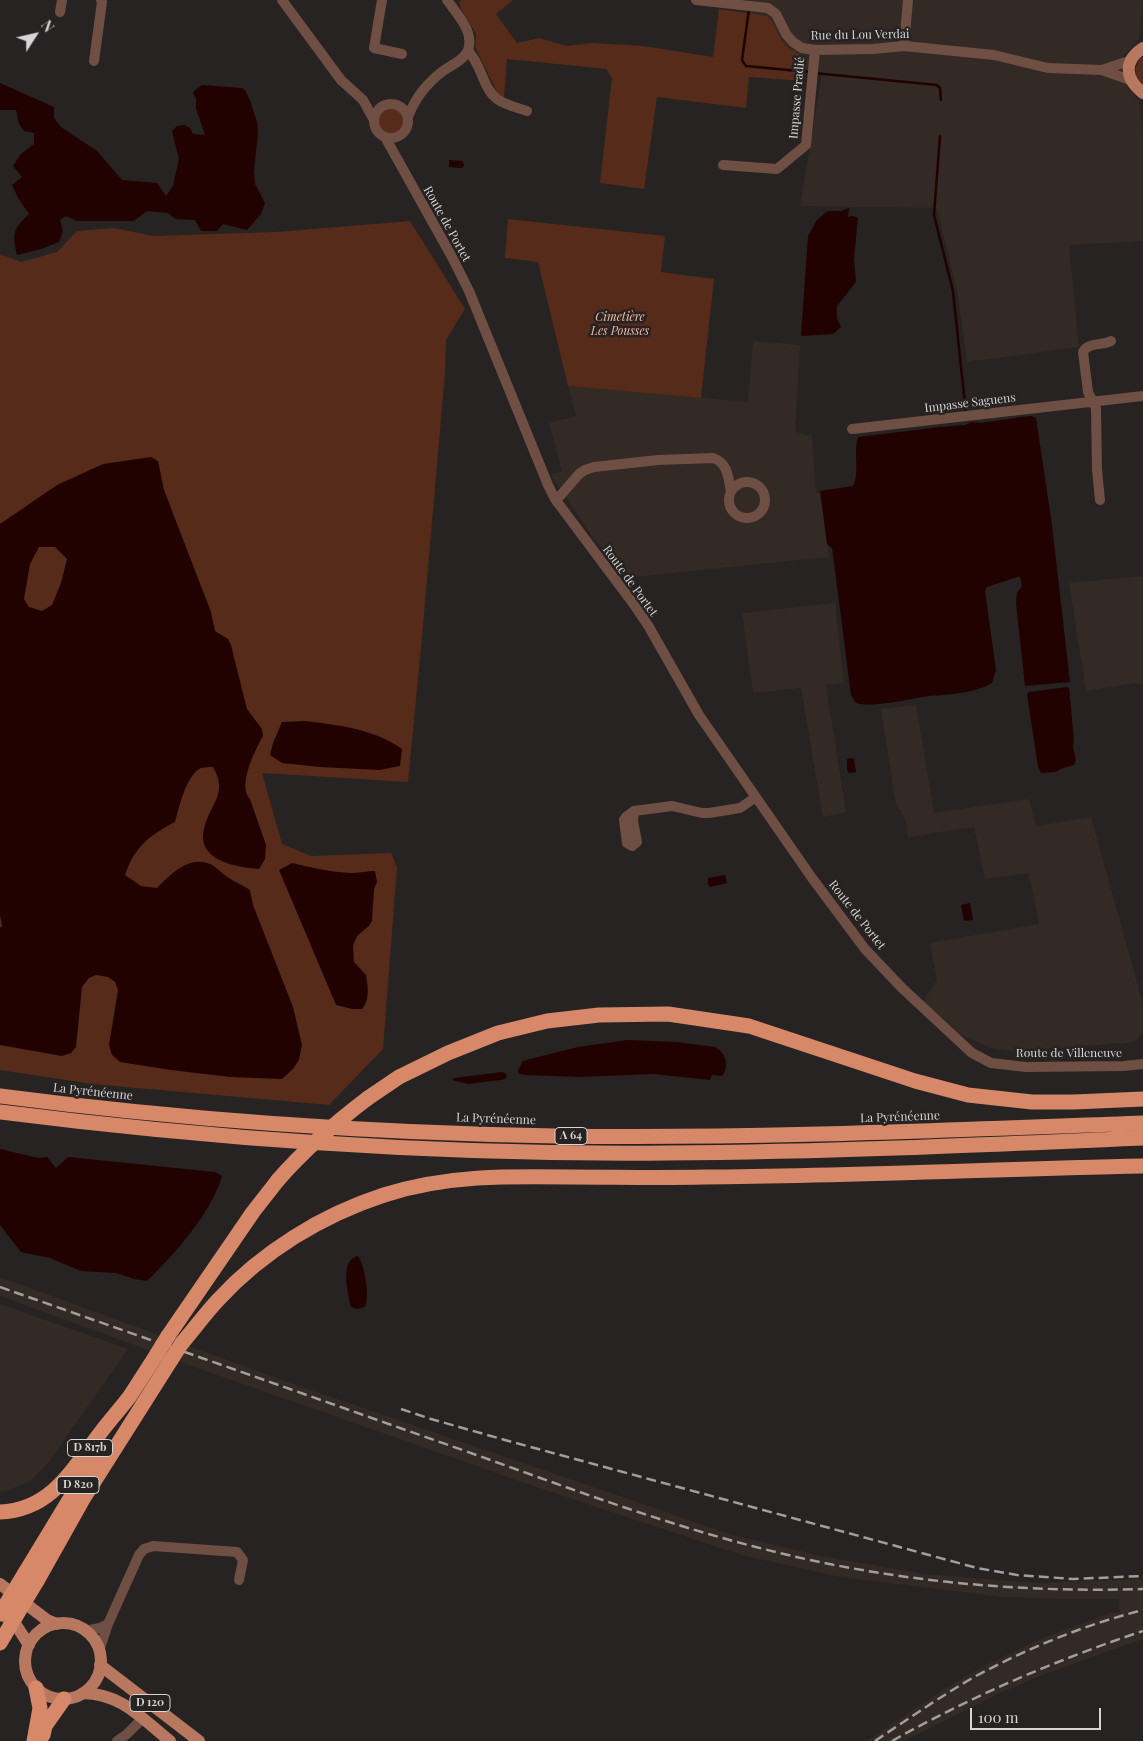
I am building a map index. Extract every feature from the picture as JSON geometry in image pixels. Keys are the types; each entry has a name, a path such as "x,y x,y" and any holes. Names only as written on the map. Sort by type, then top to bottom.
{"highway":[{"path":"130,1396 164,1357 253,1212 278,1180 315,1142 340,1119 399,1077 448,1053 498,1033 547,1021 599,1015 668,1014 749,1026 915,1081 968,1095 1032,1102 1143,1099"},
{"name":"La Pyrénéenne","path":"0,1096 189,1117 345,1128 554,1136 836,1134 1143,1122"},
{"name":"A 64","path":"0,1112 178,1132 342,1144 552,1152 664,1153 836,1150 1143,1138"},
{"path":"175,1340 238,1280 289,1240 360,1204 392,1193 434,1183 499,1176 666,1178 841,1176 976,1170 1143,1166"},
{"name":"D 820","path":"0,1613 31,1577 83,1498 164,1357"},
{"name":"D 820","path":"0,1643 31,1577 130,1396"},
{"name":"D 817b","path":"0,1512 23,1508 47,1496 74,1470 130,1396"},
{"path":"34,1741 40,1708 36,1688"},
{"path":"42,1741 45,1726 64,1699"}],"main road":[{"path":"1142,94 1130,80 1128,70 1137,52 1143,48"},
{"path":"0,1584 47,1620 57,1624 73,1625 85,1631 92,1638 99,1651 100,1664 98,1676 92,1686 83,1694 64,1699 49,1696 36,1688 29,1679 26,1668 25,1656 29,1645 40,1631 57,1624"},
{"path":"0,1613 16,1625 29,1645"},
{"name":"D 120","path":"100,1664 106,1671 199,1741"},
{"name":"D 120","path":"83,1694 106,1696 120,1701 170,1741"}],"street":[{"path":"60,12 62,0"},
{"path":"94,61 101,0"},
{"path":"282,0 341,80 363,100 374,120 377,130 384,136 394,138 403,134"},
{"path":"382,0 374,48 402,54"},
{"path":"363,100 384,105 397,105 418,95 438,75 464,57 470,42 468,31 448,0"},
{"name":"Rue du Lou Verdai","path":"696,0 768,8 776,14 786,34 802,48 814,50 873,49 904,46 994,55 1048,68 1102,70 1130,80"},
{"path":"904,46 908,0"},
{"name":"Impasse Pradié","path":"722,165 777,169 806,145 814,50"},
{"path":"468,51 475,60 492,95 498,100 527,111"},
{"path":"1102,70 1132,60"},
{"path":"396,154 408,126 408,117 418,95"},
{"path":"374,120 379,109 384,105"},
{"path":"397,105 402,108 408,117"},
{"name":"Route de Portet","path":"384,136 396,154 399,165 448,249 469,291 548,485 556,499 635,606 699,715 756,797 864,949 902,988"},
{"path":"1100,500 1097,470 1096,408 1088,392 1083,352 1084,348 1089,346 1104,345 1111,341"},
{"name":"Impasse Saguens","path":"852,430 1143,396"},
{"path":"556,499 585,470 594,467 658,460 713,458 720,460 725,466 731,491"},
{"path":"634,811 672,806 702,813 740,808 756,797"},
{"name":"Route de Villeneuve","path":"902,988 972,1053 991,1063 1026,1067 1124,1066 1143,1064"},
{"path":"99,1651 108,1624 144,1549 153,1546 237,1552 243,1560 239,1580"},
{"path":"85,1631 108,1624"},
{"path":"117,1741 142,1719"}],"shaded area":[{"path":"748,0 1143,0 1139,39 1122,58 1122,80 1139,101 1143,132 1143,241 1069,245 1079,347 967,362 958,296 937,208 800,206 822,74 740,61"},
{"path":"0,83 54,107 54,118 61,127 97,151 122,180 157,183 166,196 173,186 179,159 172,131 177,126 184,125 190,128 193,134 205,135 193,92 202,85 242,88 250,100 257,122 258,133 254,171 255,184 265,203 261,214 247,230 223,224 217,231 201,231 195,220 175,219 168,213 147,211 134,221 77,221 66,216 60,220 63,231 59,242 17,255 15,232 29,214 12,185 22,177 13,166 21,154 34,144 34,133 24,131 19,124 16,110 0,110"},
{"path":"449,160 463,161 464,166 462,168 449,167"},
{"path":"849,208 848,217 858,218 854,259 856,282 837,306 837,318 841,327 833,334 801,336 808,236 817,220 825,213"},
{"path":"753,341 800,345 795,432 812,436 816,493 821,493 829,557 624,578 593,538 551,475 562,471 549,423 576,416 568,386 748,402"},
{"path":"1031,416 1036,418 1052,525 1070,682 1025,686 1016,603 1017,593 1022,586 1020,577 987,587 985,591 996,670 992,683 979,689 960,693 881,704 856,703 851,695 832,548 827,544 820,491 853,486 856,475 858,437"},
{"path":"151,457 158,461 164,490 211,612 215,631 228,639 231,645 247,709 262,729 263,736 249,768 245,786 266,845 265,859 259,869 230,864 212,855 206,848 203,840 204,829 219,792 217,776 213,767 207,767 201,768 191,777 184,792 175,822 150,837 138,849 125,875 141,886 157,888 182,866 198,862 214,866 227,877 250,890 253,905 293,1007 302,1045 299,1060 293,1069 282,1079 230,1077 120,1062 112,1055 109,1045 118,990 115,982 108,977 96,975 89,978 82,987 76,1047 71,1053 62,1056 0,1045 0,928 2,926 0,915 0,524 57,485 103,464","holes":["39,547 55,547 67,559 61,583 52,605 42,611 29,607 24,599 30,564"]},
{"path":"1143,576 1143,685 1136,683 1086,691 1069,583"},
{"path":"835,603 844,683 826,685 846,812 823,817 801,688 753,693 742,613"},
{"path":"1069,688 1073,747 1076,760 1074,765 1056,772 1041,773 1038,767 1027,694 1029,692"},
{"path":"916,705 934,813 1029,799 1036,826 1091,817 1143,1004 1143,1033 1137,1040 1128,1043 1012,1051 991,1048 960,1034 923,1001 937,980 930,943 1039,924 1029,873 985,879 974,827 908,837 905,817 896,805 881,709"},
{"path":"305,721 368,732 391,742 402,749 400,766 379,770 320,767 282,763 270,755 282,722"},
{"path":"847,759 854,759 856,772 849,773 847,770"},
{"path":"292,863 354,873 375,871 377,882 374,889 372,921 357,936 353,946 354,962 366,975 367,979 367,997 362,1009 352,1009 336,1005 279,870"},
{"path":"725,875 727,883 710,887 708,884 708,878"},
{"path":"970,903 973,920 964,921 961,905"},
{"path":"627,1040 676,1042 715,1047 724,1056 726,1068 722,1076 712,1075 710,1080 654,1074 580,1077 526,1075 519,1074 518,1071 522,1062 526,1060 578,1047"},
{"path":"502,1072 507,1076 505,1079 468,1084 452,1080 454,1078"},
{"path":"0,1149 38,1158 47,1157 56,1168 68,1157 215,1172 222,1176 210,1204 191,1232 169,1259 147,1281 116,1273 81,1271 50,1258 21,1252 0,1225"},
{"path":"358,1256 365,1274 367,1296 365,1307 357,1309 351,1307 346,1278 348,1264"},
{"path":"0,1277 296,1385 733,1535 822,1556 924,1574 1038,1583 1143,1579 1143,1639 1042,1675 998,1694 904,1741 866,1741 949,1686 986,1665 1038,1640 1110,1613 1120,1612 1119,1599 1002,1597 841,1577 742,1555 539,1488 186,1364 0,1296"},
{"path":"0,1304 128,1349 48,1463 29,1482 3,1492 0,1491"}],"green space":[{"path":"462,0 513,0 496,14 517,43 539,38 567,46 592,43 644,46 713,57 719,9 767,16 773,23 780,39 788,48 803,58 805,71 803,81 749,77 746,108 657,97 644,189 600,183 612,78 606,69 507,59 504,98 500,98 475,47 476,34 461,9 459,2"},
{"path":"1143,56 1143,88 1137,80 1135,72 1137,63"},
{"path":"391,108 400,112 404,121 400,130 391,134 382,130 378,121 382,112"},
{"name":"Cimetière Les Pousses","path":"508,219 665,236 661,272 714,279 701,398 568,386 538,262 505,258"},
{"path":"410,221 465,309 446,340 445,373 408,782 262,773 282,844 311,856 391,853 397,867 383,1049 329,1105 92,1084 0,1070 0,254 21,262 57,252 77,231 113,228 154,236 276,232"}],"waterway":[{"path":"749,9 742,60 746,66 809,72"},
{"path":"814,73 937,85 940,88 941,100"},
{"path":"940,136 934,215 953,291 966,414"}],"railway":[{"path":"0,1287 592,1496 672,1523 752,1546 849,1568 946,1582 1044,1589 1143,1589"},
{"path":"401,1409 505,1440 977,1568 1017,1575 1073,1579 1143,1576"},
{"path":"875,1741 949,1692 994,1666 1078,1630 1143,1610"},
{"path":"892,1741 953,1709 1015,1680 1078,1654 1143,1631"}]}
